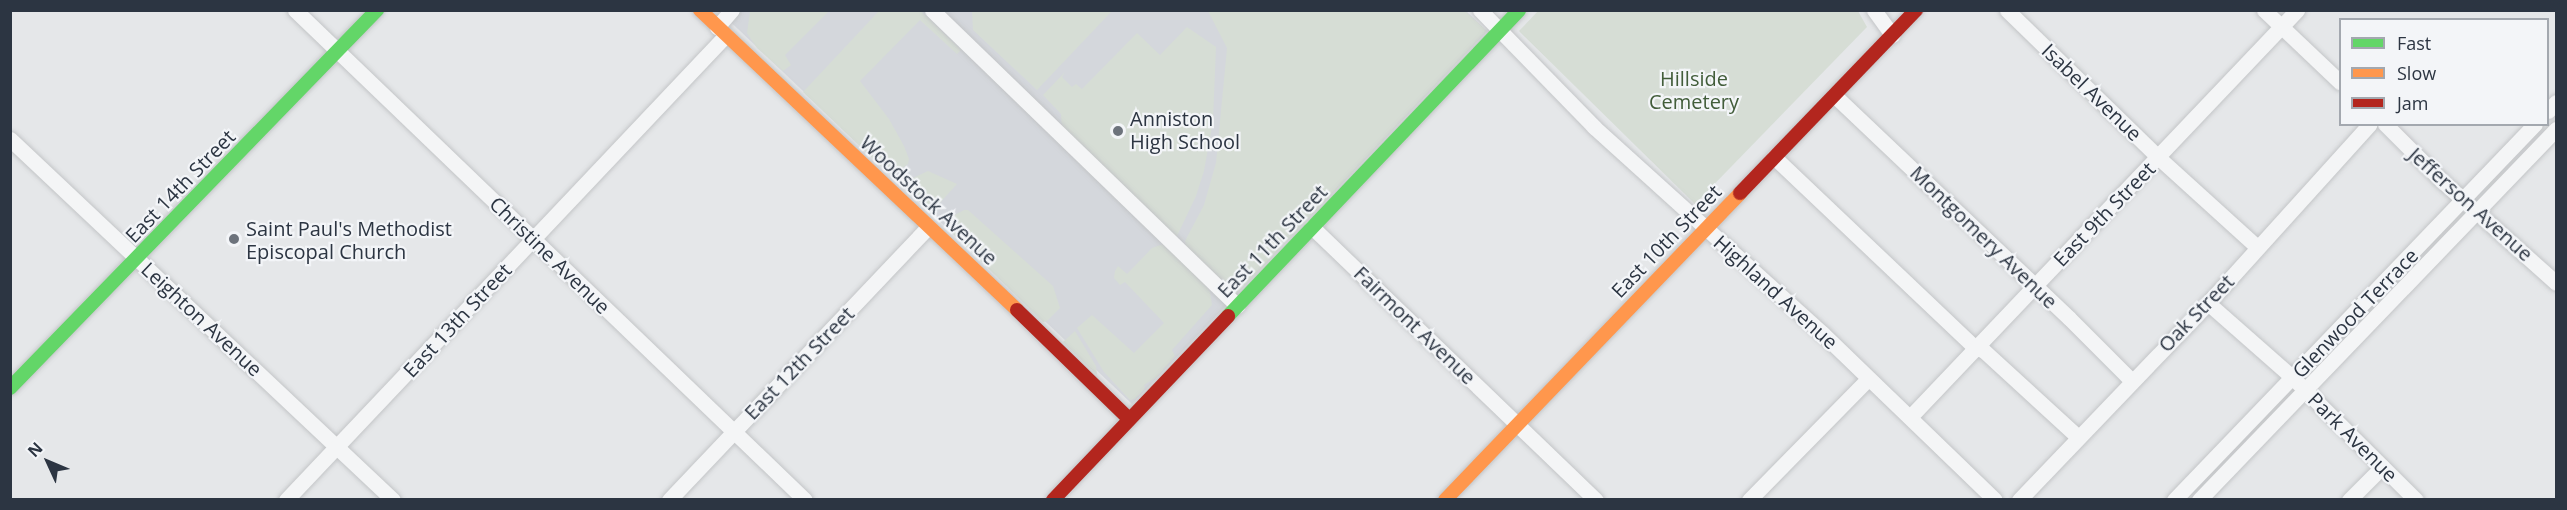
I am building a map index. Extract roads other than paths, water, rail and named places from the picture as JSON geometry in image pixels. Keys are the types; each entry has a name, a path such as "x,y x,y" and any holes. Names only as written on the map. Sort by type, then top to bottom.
{"street":[{"name":"Christine Avenue","path":"295,10 805,500"},
{"name":"East 14th Street","path":"10,388 377,10"},
{"name":"Woodstock Avenue","path":"700,10 970,264 1129,419"},
{"name":"East 13th Street","path":"286,500 534,238 722,31 732,10"},
{"path":"932,10 1237,306"},
{"name":"Highland Avenue","path":"1480,10 1594,127 1822,333 1995,500"},
{"name":"East 11th Street","path":"1053,500 1519,10"},
{"path":"1874,10 1892,35"},
{"name":"East 10th Street","path":"1445,500 1916,10"},
{"name":"Isabel Avenue","path":"2007,10 2159,158 2257,247"},
{"path":"2264,10 2339,81"},
{"name":"East 9th Street","path":"1910,417 2159,158 2297,10"},
{"name":"Montgomery Avenue","path":"1834,95 2132,381"},
{"name":"Oak Street","path":"2019,500 2208,303 2368,126"},
{"name":"Jefferson Avenue","path":"2387,126 2441,180 2464,198 2556,284"},
{"name":"Glenwood Terrace","path":"2181,497 2533,126"},
{"name":"Glenwood Terrace","path":"2199,500 2556,129"},
{"name":"Leighton Avenue","path":"10,140 393,500"},
{"path":"1774,157 1975,348 1983,350 2078,436"},
{"name":"East 12th Street","path":"669,500 928,226"},
{"name":"Fairmont Avenue","path":"1312,227 1596,500"},
{"name":"Park Avenue","path":"2208,303 2306,390 2416,500"},
{"path":"2357,310 2371,322"},
{"path":"1749,500 1868,379"},
{"path":"2349,500 2382,467"}],"place":[{"name":"Anniston High School","path":"1118,131"},
{"name":"Saint Paul's Methodist Episcopal Church","path":"234,239"}],"park label":[{"name":"Hillside Cemetery","path":"1694,90"}]}
